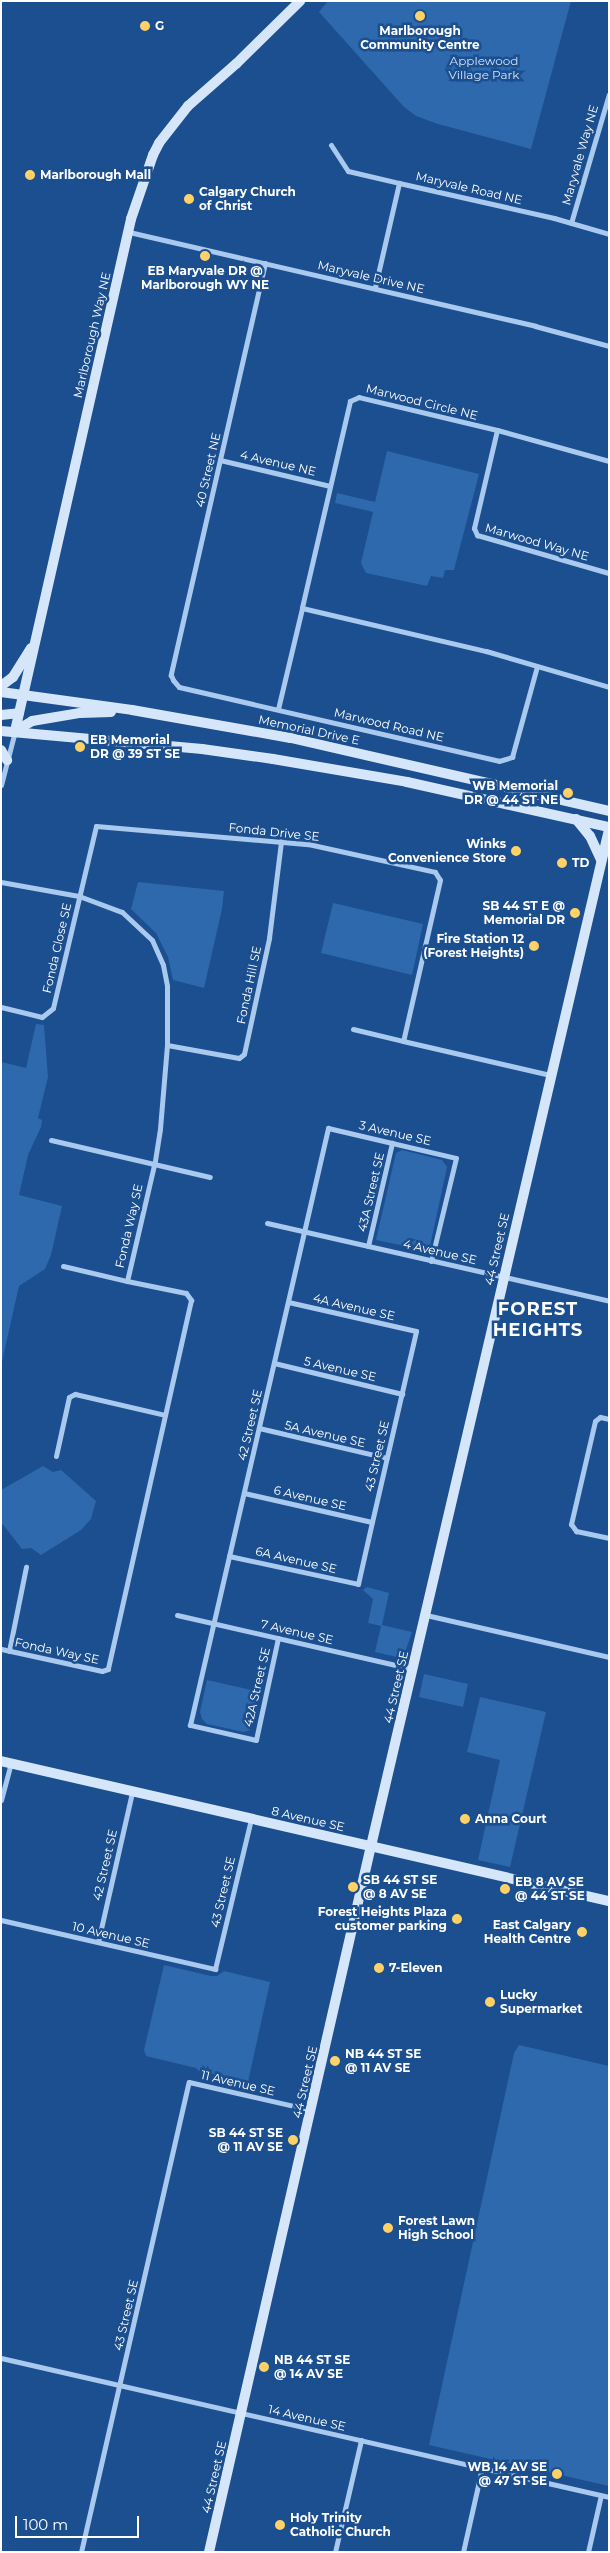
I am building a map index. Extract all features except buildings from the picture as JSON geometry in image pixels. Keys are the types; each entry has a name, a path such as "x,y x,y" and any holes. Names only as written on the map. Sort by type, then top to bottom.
{"street":[{"name":"Marlborough Way NE","path":"15,731 140,188 159,143 188,106 236,64 300,1"},
{"name":"Maryvale Way NE","path":"571,222 609,94"},
{"path":"331,146 348,171 399,183"},
{"name":"Maryvale Road NE","path":"375,288 399,183 571,222 609,234"},
{"name":"Maryvale Drive NE","path":"129,232 536,326 609,346"},
{"name":"40 Street NE","path":"173,680 171,675 265,263"},
{"name":"Marwood Circle NE","path":"278,709 350,401 359,396 497,430 609,461"},
{"name":"Marwood Way NE","path":"497,430 474,528 477,535 609,573"},
{"name":"4 Avenue NE","path":"220,460 330,486"},
{"path":"302,608 486,651 609,686"},
{"path":"1,686 13,677 35,641"},
{"name":"Marwood Road NE","path":"173,680 179,687 499,761 512,756 537,666"},
{"name":"Memorial Drive E","path":"1,692 132,710 291,738 609,810"},
{"path":"1,785 15,731 32,721 80,713 132,710"},
{"path":"1,715 19,713"},
{"path":"1,731 273,759 416,783 575,818 609,828"},
{"path":"1,750 8,760"},
{"path":"575,818 589,834 601,860"},
{"name":"Fonda Drive SE","path":"79,896 96,826 308,844 436,872 440,880 403,1041"},
{"name":"44 Street SE","path":"209,2552 371,1846 609,828"},
{"name":"Fonda Hill SE","path":"167,1045 238,1058 244,1054 269,938 281,842"},
{"name":"Fonda Way SE","path":"1,882 79,896 122,912 152,940 163,965 167,986 167,1045 160,1129 154,1165 127,1280 186,1293 192,1300 108,1669 102,1671 1,1649"},
{"name":"Fonda Close SE","path":"1,1007 42,1017 53,1008 79,896"},
{"path":"353,1029 550,1075"},
{"name":"3 Avenue SE","path":"328,1128 456,1158 431,1261"},
{"name":"42 Street SE","path":"256,1740 190,1725 328,1128"},
{"path":"51,1140 210,1178"},
{"name":"43A Street SE","path":"368,1246 392,1143"},
{"name":"4 Avenue SE","path":"267,1223 609,1301"},
{"path":"64,1266 127,1280"},
{"name":"4A Avenue SE","path":"288,1302 416,1331"},
{"name":"43 Street SE","path":"358,1584 416,1331"},
{"name":"5 Avenue SE","path":"274,1363 402,1394"},
{"path":"56,1456 69,1397 75,1394 165,1415"},
{"path":"609,1419 600,1417 594,1421 571,1524 576,1531 609,1538"},
{"name":"5A Avenue SE","path":"259,1428 387,1458"},
{"name":"6 Avenue SE","path":"244,1493 372,1522"},
{"name":"6A Avenue SE","path":"229,1556 358,1584"},
{"path":"9,1651 26,1567"},
{"path":"426,1614 609,1656"},
{"name":"7 Avenue SE","path":"177,1615 413,1669"},
{"name":"42A Street SE","path":"256,1740 278,1638"},
{"path":"1,1800 6,1762"},
{"name":"8 Avenue SE","path":"6,1762 609,1900"},
{"name":"42 Street SE","path":"98,1942 132,1792"},
{"name":"43 Street SE","path":"215,1969 251,1819"},
{"name":"10 Avenue SE","path":"1,1920 215,1969"},
{"name":"43 Street SE","path":"81,2552 189,2082"},
{"name":"11 Avenue SE","path":"189,2082 311,2110"},
{"name":"14 Avenue SE","path":"1,2358 609,2497"},
{"path":"335,2552 361,2440"},
{"path":"463,2552 482,2468"},
{"path":"588,2552 601,2495"}],"green space":[{"name":"Applewood Village Park","path":"328,1 571,1 531,149 438,124 416,116 404,107 319,12"},
{"path":"387,451 479,474 454,570 445,570 443,578 431,576 427,586 366,573 361,563 373,512 335,503 337,493 375,502"},
{"path":"138,882 224,891 222,909 204,988 173,980 168,957 156,933 131,909"},
{"path":"333,903 423,924 412,975 321,953"},
{"path":"36,1024 44,1025 48,1077 38,1118 42,1120 41,1127 28,1155 19,1195 62,1206 51,1255 45,1269 19,1286 1,1366 1,1062 26,1068"},
{"path":"402,1150 442,1160 447,1167 429,1251 376,1240 396,1153"},
{"path":"43,1466 53,1472 61,1470 96,1501 91,1519 81,1530 41,1555 31,1548 22,1549 1,1522 1,1490"},
{"path":"367,1587 389,1593 382,1625 412,1632 404,1655 397,1657 375,1652 381,1626 368,1623 373,1599 363,1590"},
{"path":"424,1674 468,1684 463,1707 419,1697"},
{"path":"207,1680 260,1692 250,1730 244,1732 207,1724 202,1719 200,1712"},
{"path":"480,1697 546,1712 510,1867 478,1860 500,1760 467,1752"},
{"path":"164,1965 211,1976 217,1976 224,1971 270,1982 248,2082 146,2056 144,2050"},
{"path":"519,2045 609,2066 609,2486 429,2445 514,2053"}],"place":[{"name":"Marlborough Community Centre","path":"420,16"},
{"name":"G","path":"145,26"},
{"name":"Marlborough Mall","path":"30,175"},
{"name":"Calgary Church of Christ","path":"189,199"},
{"name":"EB Maryvale DR @ Marlborough WY NE","path":"205,256"},
{"name":"EB Memorial DR @ 39 ST SE","path":"80,747"},
{"name":"WB Memorial DR @ 44 ST NE","path":"568,793"},
{"name":"Winks Convenience Store","path":"516,851"},
{"name":"TD","path":"562,863"},
{"name":"SB 44 ST E @ Memorial DR","path":"575,913"},
{"name":"Fire Station 12 (Forest Heights)","path":"534,946"},
{"name":"Anna Court","path":"465,1819"},
{"name":"SB 44 ST SE @ 8 AV SE","path":"353,1887"},
{"name":"EB 8 AV SE @ 44 ST SE","path":"505,1889"},
{"name":"Forest Heights Plaza customer parking","path":"457,1919"},
{"name":"East Calgary Health Centre","path":"582,1932"},
{"name":"7-Eleven","path":"379,1968"},
{"name":"Lucky Supermarket","path":"490,2002"},
{"name":"NB 44 ST SE @ 11 AV SE","path":"335,2061"},
{"name":"SB 44 ST SE @ 11 AV SE","path":"293,2140"},
{"name":"Forest Lawn High School","path":"388,2228"},
{"name":"NB 44 ST SE @ 14 AV SE","path":"264,2367"},
{"name":"WB 14 AV SE @ 47 ST SE","path":"557,2474"},
{"name":"Holy Trinity Catholic Church","path":"280,2525"}],"district":[{"name":"FOREST HEIGHTS","path":"538,1320"}]}
